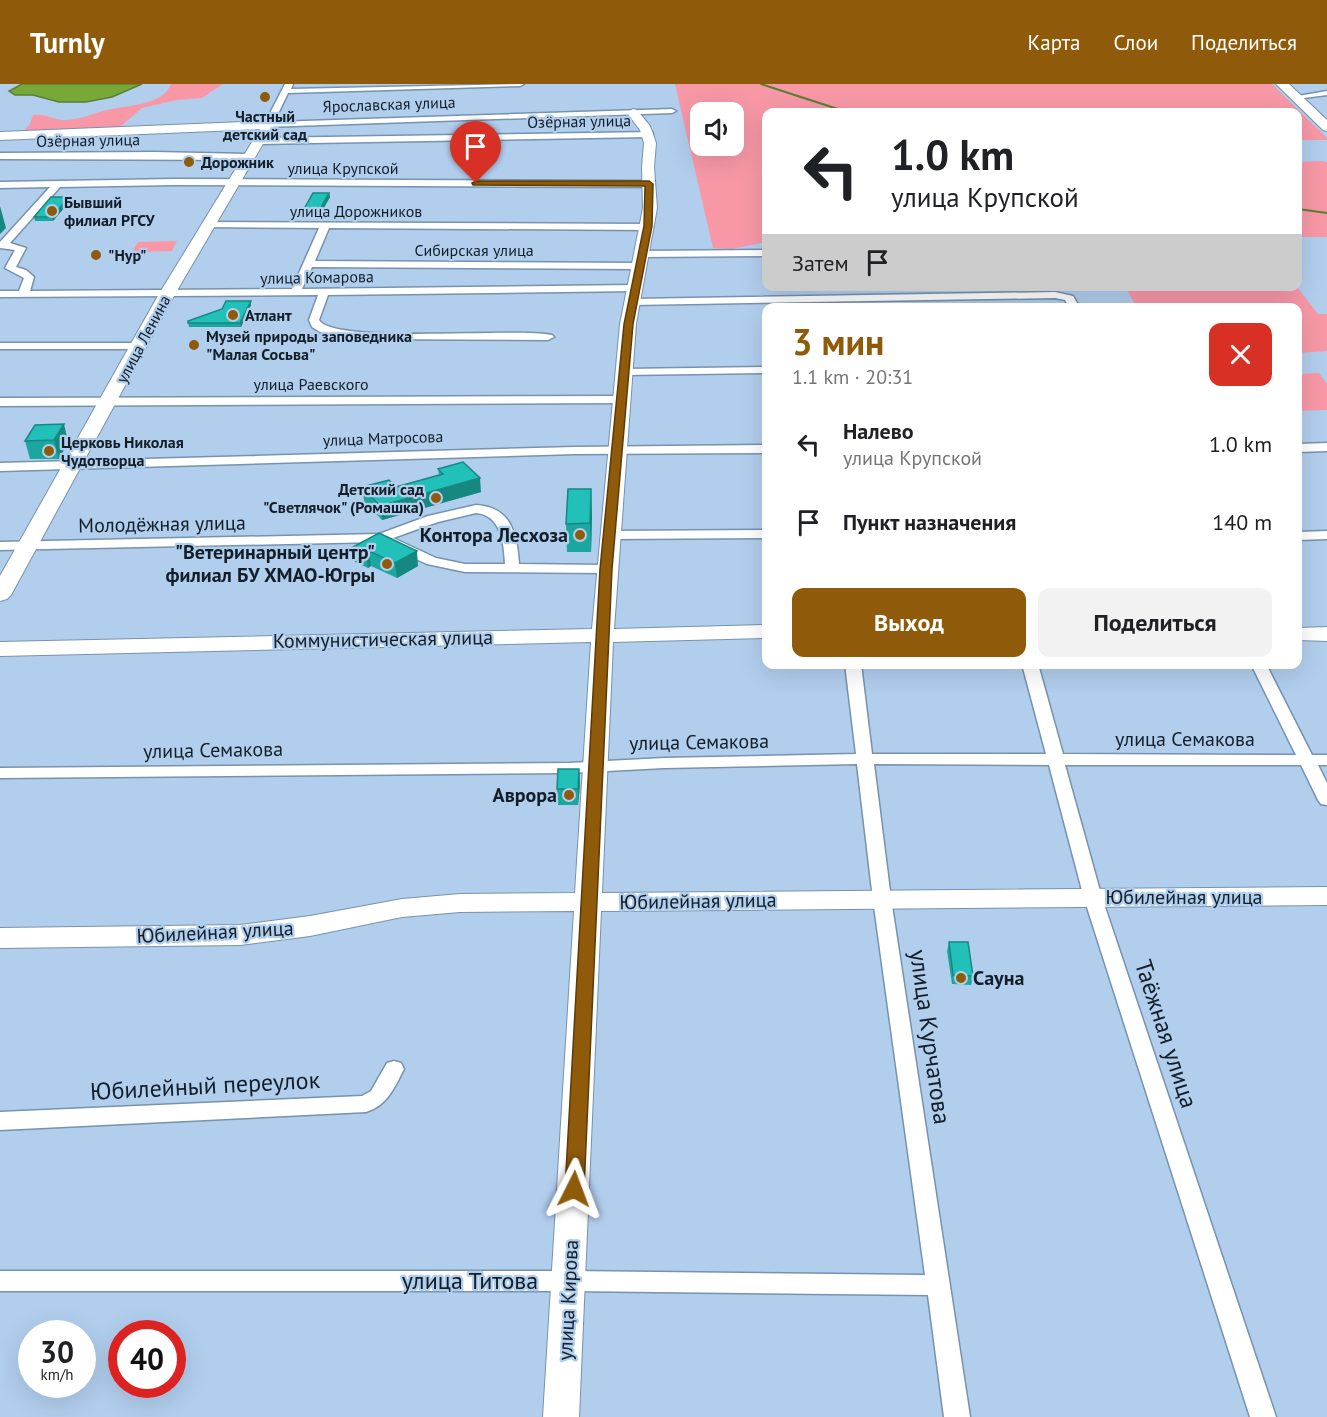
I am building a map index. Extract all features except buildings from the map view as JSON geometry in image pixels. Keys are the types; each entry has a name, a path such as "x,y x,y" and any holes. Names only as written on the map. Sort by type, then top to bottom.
{"street":[{"path":"288,87 520,84"},
{"path":"1282,84 1327,127"},
{"name":"улица Ленина","path":"0,595 167,294 268,125 288,87"},
{"path":"1296,97 1327,93"},
{"name":"Ярославская улица","path":"0,136 672,111"},
{"path":"633,113 648,134"},
{"name":"Озёрная улица","path":"258,141 648,134"},
{"name":"улица Кирова","path":"561,1417 606,569 621,400 634,295 648,226 648,134"},
{"name":"Озёрная улица","path":"0,156 248,157"},
{"path":"2,245 57,184"},
{"name":"улица Крупской","path":"0,185 649,184"},
{"name":"улица Дорожников","path":"208,225 648,226"},
{"path":"296,292 325,226"},
{"path":"2,245 21,248 22,251 10,266 11,269 29,277 24,293"},
{"name":"Сибирская улица","path":"308,264 641,260 762,253"},
{"path":"324,292 314,320 320,328 334,333 379,336 548,337"},
{"name":"улица Комарова","path":"0,294 324,292 1064,296 1072,303"},
{"path":"0,346 139,346"},
{"path":"625,372 762,370"},
{"name":"улица Раевского","path":"0,402 621,400"},
{"path":"1302,448 1327,447"},
{"name":"улица Матросова","path":"0,467 617,449 762,449"},
{"path":"381,538 418,523 456,513 487,510 502,520 511,550 512,570"},
{"path":"609,534 762,534"},
{"path":"1302,536 1327,535"},
{"name":"Молодёжная улица","path":"0,546 381,538 419,556 447,565 475,569 606,569"},
{"name":"Коммунистическая улица","path":"0,649 762,632"},
{"path":"1302,634 1327,634"},
{"name":"улица Курчатова","path":"854,669 882,899 957,1417"},
{"name":"Таёжная улица","path":"1031,669 1093,898 1263,1417"},
{"path":"1260,669 1327,800"},
{"name":"улица Семакова","path":"0,773 595,766 865,760 1327,760"},
{"name":"Юбилейная улица","path":"0,938 240,935 310,926 420,905 1327,896"},
{"name":"Юбилейный переулок","path":"0,1121 366,1104 378,1097 394,1069"},
{"name":"улица Титова","path":"0,1281 569,1281 939,1285"}],"shaded area":[{"path":"22,84 142,84 112,97 86,102 59,102 33,95 15,95 9,91"},
{"path":"171,84 223,84 202,98 177,100 142,108 120,127 24,131 33,115 61,120 76,119 152,101 167,91"},
{"path":"675,84 1272,84 1296,108 762,108 762,243 732,249 713,248 692,156 744,156 744,102 690,102 690,149"},
{"path":"1302,113 1327,140 1302,140"},
{"path":"1302,162 1327,162 1327,237 1302,237"},
{"path":"177,241 172,251 132,252 138,242"},
{"path":"1128,291 1300,291 1318,314 1327,314 1327,351 1302,353 1302,303 1134,303"},
{"path":"1319,373 1327,384 1327,410 1302,411 1302,374"}],"waterway":[{"path":"761,84 835,108"},
{"path":"1302,210 1327,213"}],"place":[{"name":"Частный детский сад","path":"265,97"},
{"name":"Дорожник","path":"189,162"},
{"name":"Бывший филиал РГСУ","path":"52,211"},
{"name":"\"Нур\"","path":"96,255"},
{"name":"Атлант","path":"233,315"},
{"name":"Музей природы заповедника \"Малая Сосьва\"","path":"194,345"},
{"name":"Церковь Николая Чудотворца","path":"49,451"},
{"name":"Детский сад \"Светлячок\" (Ромашка)","path":"436,498"},
{"name":"Контора Лесхоза","path":"580,535"},
{"name":"\"Ветеринарный центр\" филиал БУ ХМАО-Югры","path":"387,564"},
{"name":"Аврора","path":"569,795"},
{"name":"Сауна","path":"961,978"}],"route":[{"path":"476,183 649,184 648,226 628,324 606,569 574,1189"}]}
